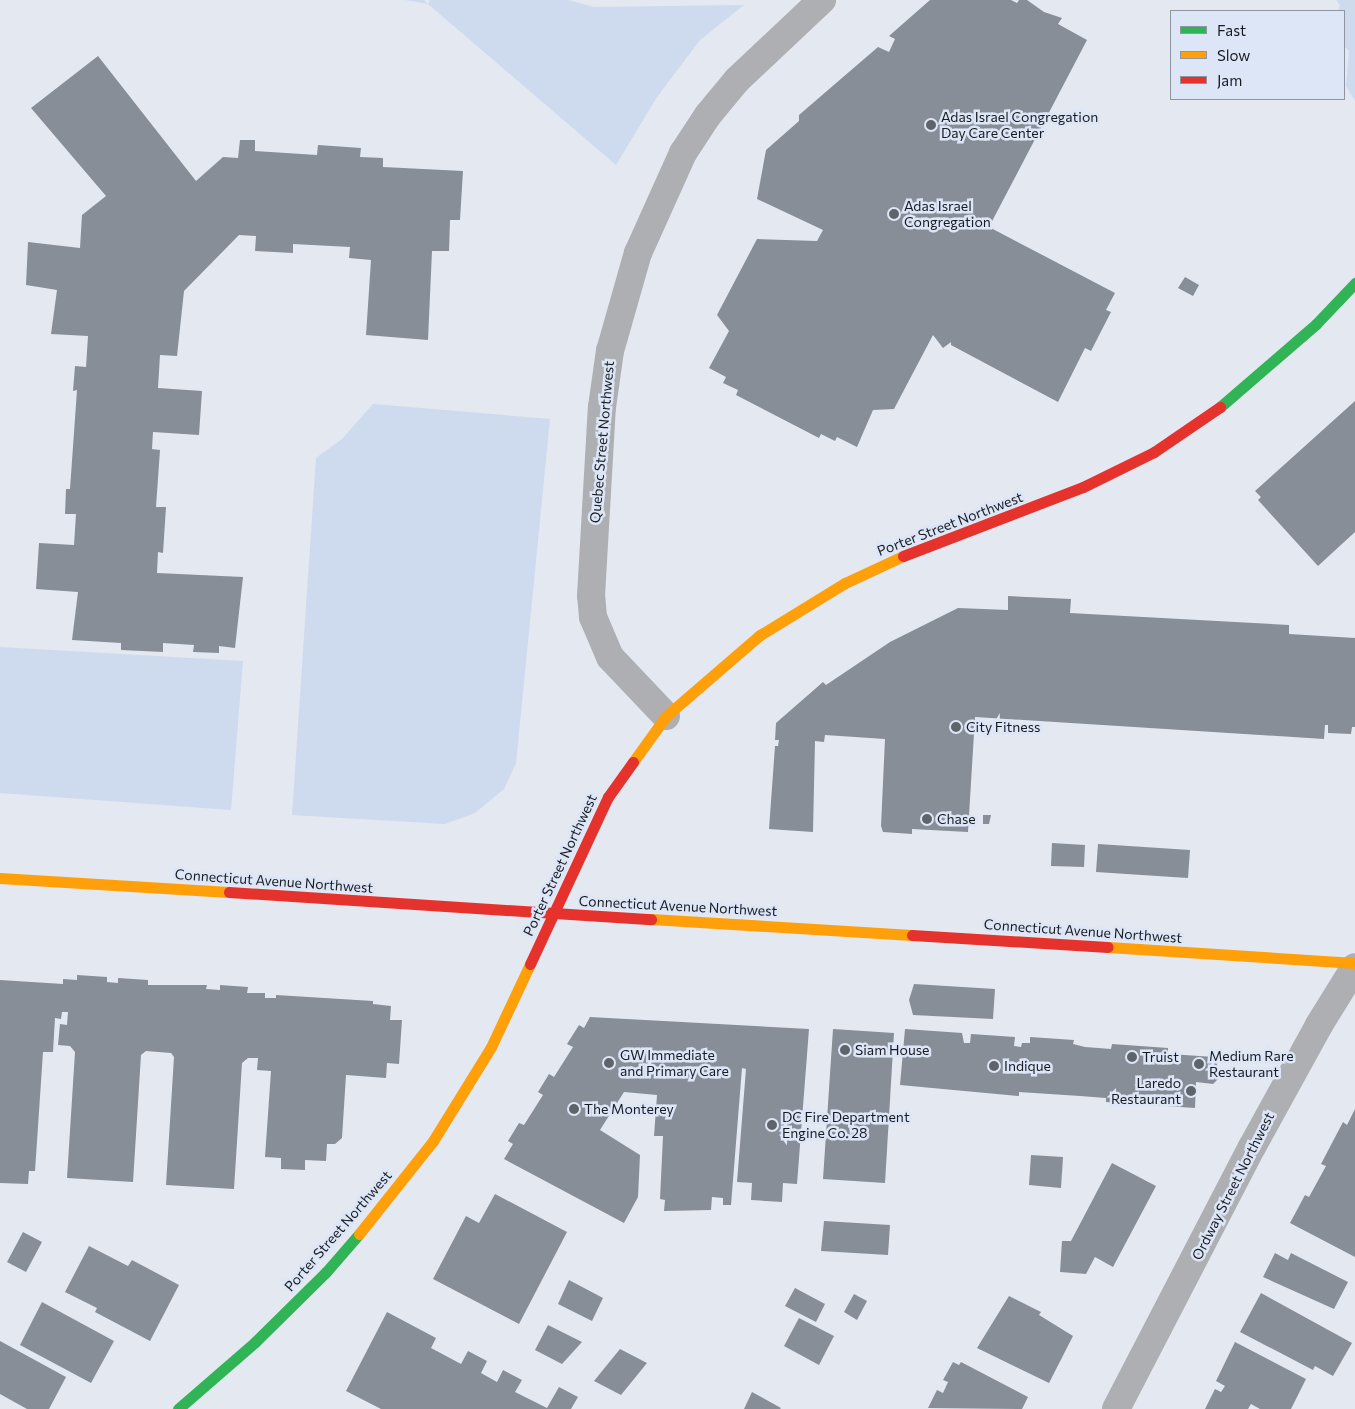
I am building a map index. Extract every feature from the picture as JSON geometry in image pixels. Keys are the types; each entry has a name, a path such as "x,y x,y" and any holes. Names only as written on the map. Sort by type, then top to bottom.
{"main road":[{"name":"Porter Street Northwest","path":"178,1409 289,1310 387,1202 433,1141 491,1047 555,914 608,797 666,716 760,634 845,583 919,549 1083,487 1154,452 1209,416 1256,378 1316,324 1355,283"},
{"name":"Connecticut Avenue Northwest","path":"0,878 1355,963"}],"street":[{"name":"Quebec Street Northwest","path":"666,716 610,657 593,617 591,596 602,407 610,351 638,253 683,154 708,116 737,80 822,0"},
{"name":"Ordway Street Northwest","path":"1116,1409 1252,1147 1319,1025 1355,967"}],"shaded area":[{"path":"405,0 424,0 428,4"},
{"path":"430,0 568,0 594,7 744,5 700,40 657,97 616,165 428,4"},
{"path":"1336,0 1355,0 1355,101 1346,86 1349,51 1345,47 1345,10 1338,10 1340,5"},
{"path":"373,404 550,419 516,763 504,789 475,813 445,824 292,815 316,458 342,439"},
{"path":"0,647 243,661 231,810 0,793"}],"building":[{"name":"Adas Israel Congregation","path":"930,0 1011,0 1017,3 1019,0 1027,0 1044,12 1062,18 1058,24 1087,40 989,227 1115,293 1106,310 1111,312 1091,351 1085,348 1058,402 951,345 951,342 943,348 933,335 894,409 873,410 857,447 837,437 835,441 821,434 819,438 736,395 738,390 723,383 726,377 709,368 729,331 717,315 757,239 817,241 823,230 757,199 766,150 799,121 799,115 878,47 889,52 895,39 889,36"},
{"path":"98,56 196,181 223,157 238,158 240,140 255,140 255,151 317,155 318,145 361,148 360,157 383,158 383,167 463,171 460,220 450,220 449,251 432,251 428,340 366,335 371,260 349,258 350,247 293,244 293,253 255,251 256,236 239,235 184,291 177,356 160,355 158,388 202,391 199,435 153,432 152,449 160,450 156,507 166,507 163,553 158,552 157,573 243,577 235,648 219,646 219,653 193,652 194,645 163,643 163,652 121,650 121,643 72,640 78,592 36,589 39,543 74,545 76,514 65,514 66,489 70,489 77,390 73,391 75,366 86,367 88,336 51,334 57,290 26,285 28,242 80,248 82,215 106,196 31,108"},
{"path":"1185,277 1199,285 1193,296 1178,288"},
{"path":"1355,401 1355,532 1318,566 1258,500 1261,497 1255,491"},
{"path":"1008,596 1071,599 1070,613 1289,625 1289,634 1355,638 1355,727 1352,727 1351,734 1328,733 1328,725 1325,725 1324,739 975,717 968,832 912,829 912,834 883,832 881,826 885,739 825,735 824,742 815,741 813,832 769,829 775,746 778,746 779,740 775,740 776,723 823,682 826,685 890,642 958,608 1008,610"},
{"path":"983,815 991,815 989,824 983,824"},
{"path":"1052,843 1085,845 1084,867 1051,866"},
{"path":"1098,844 1190,850 1188,878 1096,872"},
{"path":"77,975 107,977 107,982 118,983 118,978 148,980 148,985 207,985 206,989 220,990 220,985 248,987 247,993 265,993 265,998 276,998 276,995 373,1001 373,1004 391,1006 390,1020 402,1020 399,1064 387,1063 386,1078 346,1075 342,1138 335,1144 327,1144 326,1161 305,1160 305,1170 281,1169 281,1158 265,1157 271,1071 257,1070 258,1058 248,1058 242,1063 234,1189 166,1185 174,1057 171,1053 146,1051 141,1055 133,1182 67,1178 75,1052 70,1046 58,1045 60,1024 67,1025 68,1012 62,1012 61,1019 55,1018 53,1052 43,1052 35,1171 29,1171 28,1184 0,1183 0,980 63,984 63,979 77,980"},
{"path":"914,984 995,989 993,1019 913,1015 909,1000"},
{"path":"590,1017 809,1029 797,1184 783,1183 782,1202 751,1200 752,1183 737,1182 746,1069 742,1068 731,1205 723,1205 723,1198 712,1197 711,1210 664,1211 665,1200 660,1199 663,1136 654,1136 657,1095 624,1092 600,1130 640,1155 638,1197 624,1223 504,1159 513,1144 508,1141 519,1123 524,1125 543,1095 538,1092 549,1074 554,1077 573,1047 567,1044 579,1025 584,1028"},
{"path":"833,1029 894,1033 885,1183 823,1179"},
{"path":"905,1029 962,1033 964,1043 970,1043 971,1034 1015,1037 1014,1046 1021,1047 1022,1043 1030,1043 1030,1037 1074,1040 1073,1044 1085,1047 1111,1049 1112,1044 1168,1048 1168,1056 1170,1054 1214,1057 1218,1067 1218,1079 1213,1084 1196,1082 1195,1108 1106,1102 1106,1098 1019,1092 1019,1096 900,1085"},
{"path":"1355,1109 1355,1257 1290,1223 1305,1195 1309,1197 1326,1166 1321,1164 1343,1122 1347,1125"},
{"path":"1031,1155 1063,1157 1061,1188 1029,1185"},
{"path":"1112,1163 1156,1186 1113,1267 1095,1257 1086,1274 1060,1272 1062,1241 1071,1241"},
{"path":"495,1194 567,1232 519,1324 433,1279 466,1216 479,1223"},
{"path":"824,1221 890,1225 888,1255 821,1251"},
{"path":"23,1232 42,1242 26,1272 7,1262"},
{"path":"89,1246 128,1266 132,1260 179,1285 150,1341 95,1312 97,1308 65,1292"},
{"path":"1275,1253 1288,1260 1291,1253 1348,1282 1334,1309 1263,1277"},
{"path":"569,1280 603,1298 592,1321 558,1304"},
{"path":"795,1288 825,1304 816,1322 785,1306"},
{"path":"1261,1293 1352,1343 1333,1376 1315,1366 1313,1370 1240,1332"},
{"path":"854,1294 867,1301 857,1320 844,1312"},
{"path":"1009,1296 1041,1312 1039,1315 1073,1336 1049,1383 977,1348"},
{"path":"42,1302 114,1341 91,1383 20,1345"},
{"path":"387,1312 436,1338 431,1348 461,1364 468,1351 487,1361 481,1373 497,1382 503,1370 522,1380 515,1392 547,1408 559,1387 578,1397 571,1409 381,1409 346,1391"},
{"path":"799,1318 834,1336 819,1365 784,1346"},
{"path":"548,1325 582,1342 562,1364 535,1350"},
{"path":"0,1341 66,1377 49,1409 27,1409 0,1394"},
{"path":"1235,1342 1306,1379 1291,1409 1260,1409 1251,1404 1248,1409 1205,1409 1215,1389 1221,1392 1225,1386 1216,1381"},
{"path":"620,1349 647,1363 621,1395 594,1381"},
{"path":"953,1362 959,1365 961,1362 1028,1397 1022,1409 928,1408 937,1390 943,1393 948,1382 943,1380"},
{"path":"752,1392 781,1408 744,1409"}],"traffic: fast":[{"path":"1220,407 1316,324 1355,283"},
{"path":"178,1409 255,1342 326,1272 359,1234"}],"traffic: slow":[{"path":"633,762 666,716 760,635 845,583 903,556"},
{"path":"0,878 229,892"},
{"path":"651,919 912,935"},
{"path":"1108,947 1355,963"},
{"path":"359,1234 433,1141 491,1047 530,964"}],"traffic: jam":[{"path":"903,556 1083,487 1154,452 1220,407"},
{"path":"530,964 608,797 633,762"},
{"path":"229,892 651,919"},
{"path":"912,935 1108,947"}],"place":[{"name":"Adas Israel Congregation Day Care Center","path":"931,125"},
{"name":"Adas Israel Congregation","path":"894,214"},
{"name":"City Fitness","path":"956,727"},
{"name":"Chase","path":"927,819"},
{"name":"Siam House","path":"845,1050"},
{"name":"Truist","path":"1132,1057"},
{"name":"GW Immediate and Primary Care","path":"609,1063"},
{"name":"Medium Rare Restaurant","path":"1199,1064"},
{"name":"Indique","path":"994,1066"},
{"name":"Laredo Restaurant","path":"1191,1091"},
{"name":"The Monterey","path":"574,1109"},
{"name":"DC Fire Department Engine Co. 28","path":"772,1125"}]}
